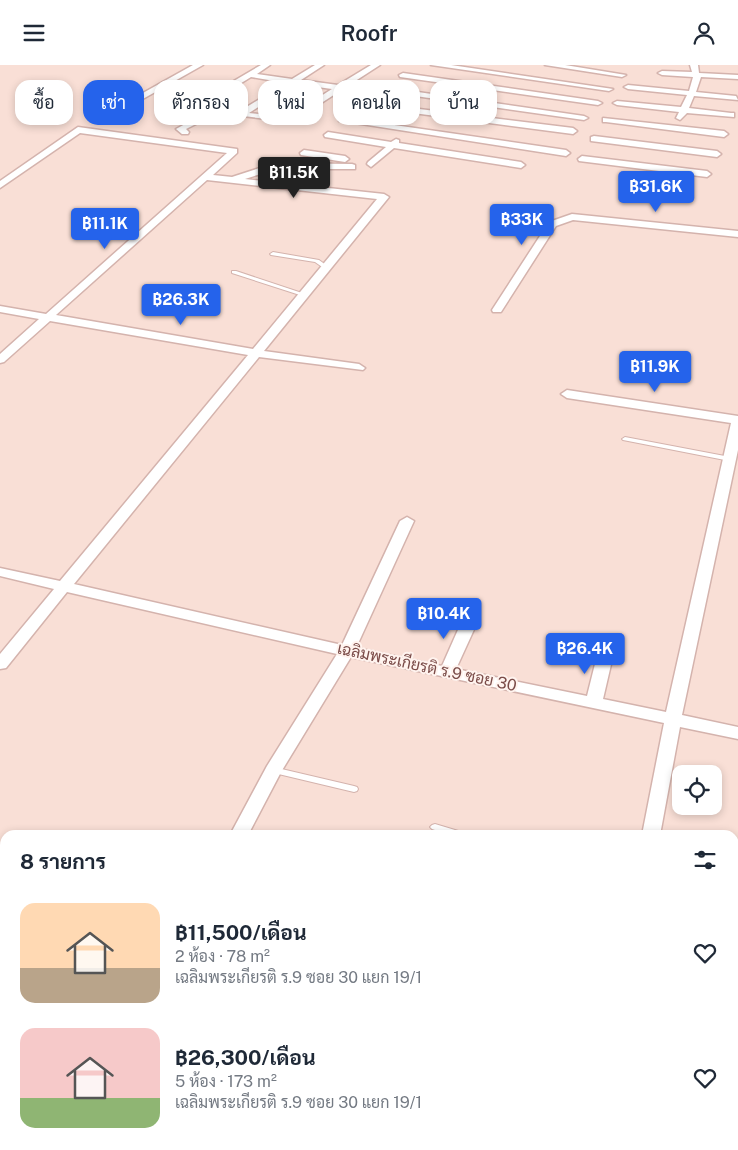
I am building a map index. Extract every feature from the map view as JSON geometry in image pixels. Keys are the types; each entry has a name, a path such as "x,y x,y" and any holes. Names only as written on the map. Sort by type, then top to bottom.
{"street":[{"path":"144,95 200,65"},
{"path":"242,80 266,65"},
{"path":"296,80 320,65"},
{"path":"353,80 376,65"},
{"path":"435,65 479,68 609,89"},
{"path":"550,65 622,75"},
{"path":"668,148 692,93 697,75 694,71 694,65"},
{"path":"462,80 479,68"},
{"path":"662,73 738,77"},
{"path":"250,75 287,80"},
{"path":"403,75 437,80"},
{"path":"628,87 736,98"},
{"path":"497,89 598,103"},
{"path":"248,115 289,120 333,92"},
{"path":"617,103 731,115"},
{"path":"497,106 584,118"},
{"path":"420,110 573,131"},
{"path":"359,171 359,164 372,163 429,111"},
{"path":"606,120 668,148 707,174"},
{"path":"184,133 180,129 186,125"},
{"path":"174,142 184,133 200,129 205,125"},
{"path":"389,125 566,153"},
{"path":"0,185 78,130 234,151 232,155 0,360"},
{"path":"582,159 668,148 724,134"},
{"path":"328,135 521,165"},
{"path":"594,139 717,154"},
{"path":"231,180 275,166 359,171 378,169 372,163 304,153"},
{"path":"3,656 66,586 384,197 207,177"},
{"path":"497,310 552,224 562,219 572,217 738,234"},
{"path":"0,309 256,353 359,368"},
{"path":"566,394 738,421 673,718 652,830"},
{"path":"242,830 273,771 347,651 407,521"},
{"name":"เฉลิมพระเกียรติ ร.9 ซอย 30","path":"0,572 347,651 594,701 738,733"},
{"path":"447,671 469,623"},
{"path":"594,701 605,656"}],"lane":[{"path":"273,254 317,261 327,268"},
{"path":"234,272 305,295"},
{"path":"625,439 730,459"},
{"path":"273,771 354,789"},
{"path":"435,827 445,830"}],"shaded area":[{"path":"0,65 738,65 738,830 0,830"}]}
